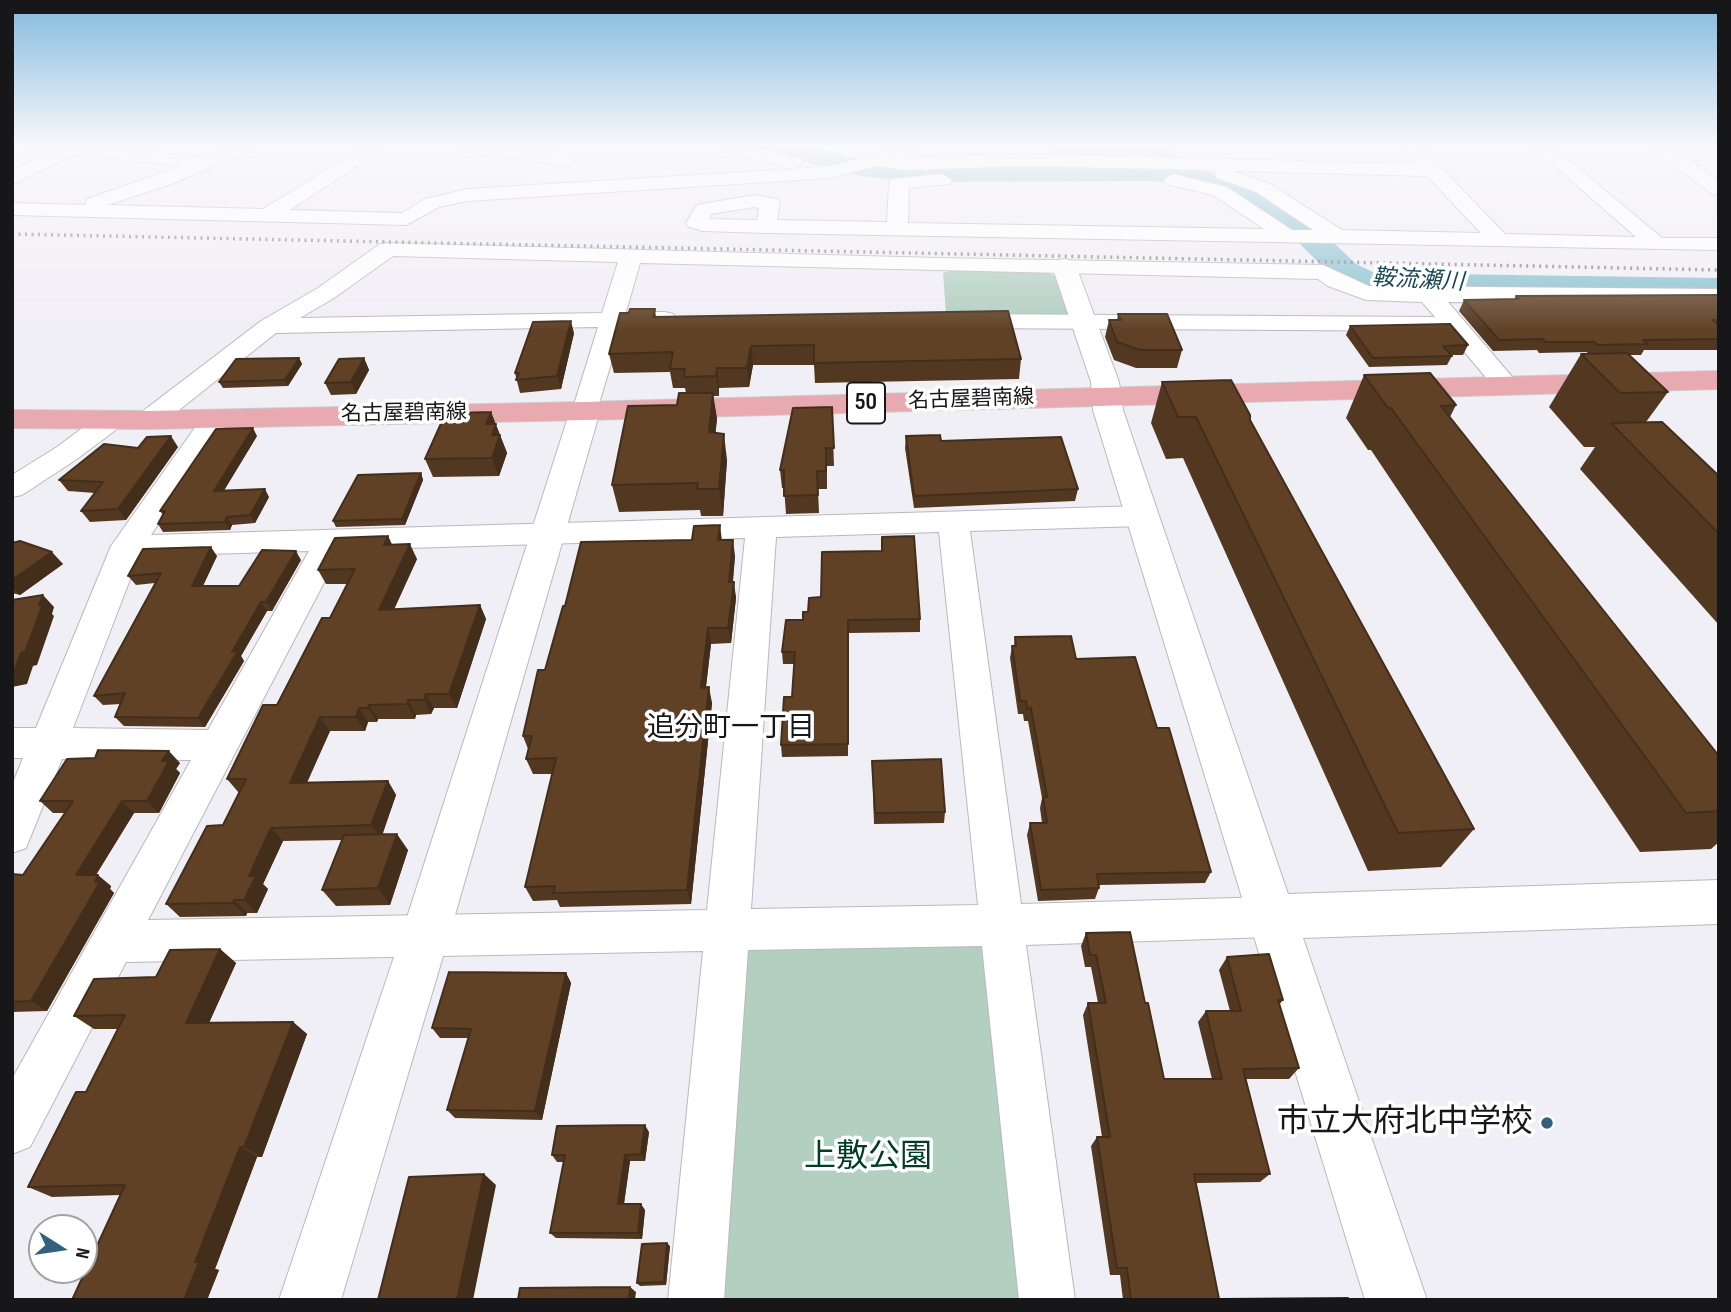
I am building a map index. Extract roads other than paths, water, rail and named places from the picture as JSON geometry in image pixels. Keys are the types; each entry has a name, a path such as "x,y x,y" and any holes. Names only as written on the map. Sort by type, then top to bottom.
{"main road":[{"name":"名古屋碧南線","path":"12,419 111,421 585,411 1719,380"}],"street":[{"path":"13,219 69,208"},
{"path":"266,216 279,208"},
{"path":"56,211 406,219 424,208"},
{"path":"897,229 898,208"},
{"path":"1249,208 1289,236"},
{"path":"1294,208 1336,236"},
{"path":"1468,208 1498,239"},
{"path":"1615,208 1657,243"},
{"path":"766,227 1719,244"},
{"path":"149,420 270,326 326,293 388,249 1260,273 1323,272 1336,281 1366,293 1719,296"},
{"path":"310,1300 425,936 631,257"},
{"path":"1065,266 1105,382 1108,410 1396,1300"},
{"path":"1429,295 1507,386"},
{"path":"270,326 613,318 683,319"},
{"path":"946,320 1453,324"},
{"path":"12,835 31,744 127,546 216,418"},
{"path":"12,488 111,421"},
{"path":"127,546 1142,516"},
{"path":"953,522 1047,1300"},
{"path":"695,1300 761,527"},
{"path":"16,1115 114,941 330,541"},
{"path":"31,744 218,745"},
{"path":"114,941 1002,925 1719,902"}],"waterway":[{"name":"鞍流瀬川","path":"1276,208 1287,214 1345,271 1368,283 1418,286 1719,288"}],"railway":[{"path":"12,234 1719,270"}],"place":[{"name":"市立大府北中学校","path":"1547,1123"}],"district":[{"name":"追分町一丁目","path":"731,729"}],"park label":[{"name":"上敷公園","path":"868,1158"}]}
